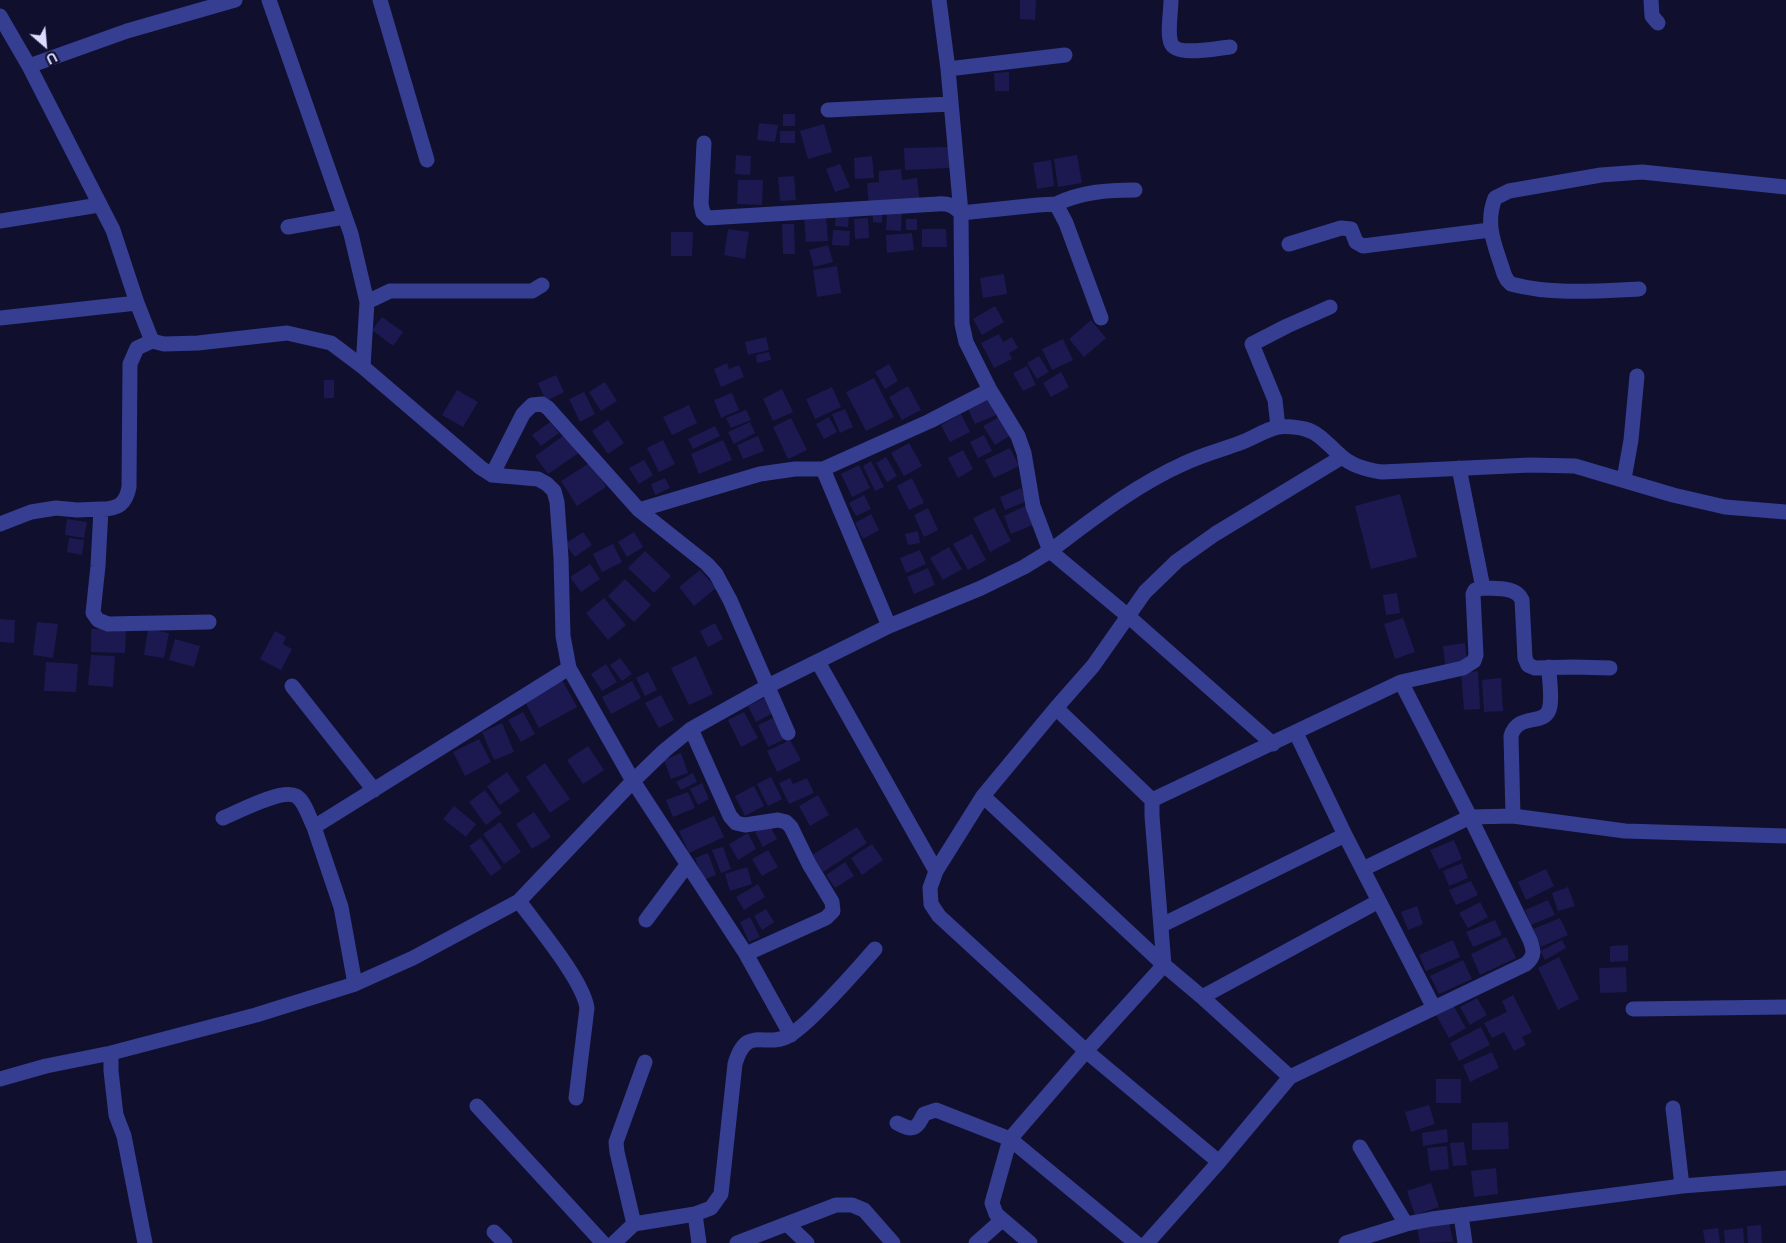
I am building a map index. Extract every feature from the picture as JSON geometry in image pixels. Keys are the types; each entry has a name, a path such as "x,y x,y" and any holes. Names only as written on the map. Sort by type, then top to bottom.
{"street":[{"path":"29,66 127,31 235,0"},
{"path":"268,0 351,234 367,302 363,367"},
{"path":"380,0 427,160"},
{"path":"940,0 961,213 962,324 966,342 990,390 1018,436 1024,453 1033,506 1050,552 1128,616 1273,744"},
{"path":"1171,0 1170,39 1172,46 1176,50 1188,51 1230,47"},
{"path":"1651,0 1652,16 1658,23"},
{"path":"0,16 29,66 99,206 113,230 137,303 152,341"},
{"path":"948,69 1065,55"},
{"path":"828,110 950,104"},
{"path":"704,143 701,204 702,213 708,218 937,204 954,206 961,213"},
{"path":"1639,289 1580,292 1547,290 1511,284 1504,274 1490,230 1492,207 1495,198 1509,191 1601,175 1642,172 1786,187"},
{"path":"961,213 1038,204 1056,204 1073,196 1135,190"},
{"path":"1056,204 1066,222 1101,318"},
{"path":"0,221 99,206"},
{"path":"288,227 344,218"},
{"path":"1289,244 1342,228 1351,229 1356,242 1363,246 1490,230"},
{"path":"367,302 390,292 532,291 542,285"},
{"path":"0,318 137,303"},
{"path":"1278,427 1275,400 1252,344 1287,326 1330,308"},
{"path":"0,524 32,512 56,508 77,510 112,509 121,505 127,496 129,487 130,364 137,348 152,341 164,344 198,343 287,333 331,343 363,367 481,468 492,475 538,479 554,491 557,502 561,558 564,636 569,668 633,781 746,954 791,1034"},
{"path":"1624,479 1631,440 1637,376"},
{"path":"639,510 760,474 795,469 823,469 930,421 990,390"},
{"path":"492,475 523,414 532,405 542,404 548,408 639,510 716,574 730,600 788,733"},
{"path":"0,1079 256,1015 355,984 413,958 519,901 633,781 664,751 691,729 768,686 889,626 981,588 1050,552 1118,501 1184,463 1241,443 1278,427 1304,429 1316,434 1342,457 1358,467 1382,472 1530,465 1575,466 1673,495 1724,507 1786,512"},
{"path":"1219,1162 1086,1051 939,916 932,904 930,888 936,871 983,796 1093,666 1145,592 1178,561 1223,530 1342,457"},
{"path":"1459,468 1483,588"},
{"path":"823,469 889,626"},
{"path":"101,509 98,566 92,607 98,620 113,624 209,622"},
{"path":"1152,800 1401,682 1462,668 1474,661 1476,655 1474,590 1483,588 1514,590 1518,593 1522,600 1525,658 1528,665 1535,668 1610,668"},
{"path":"818,662 936,871"},
{"path":"1513,816 1511,736 1517,724 1543,718 1547,713 1550,707 1549,667"},
{"path":"314,827 569,668"},
{"path":"1147,1243 1290,1078 1526,964 1532,959 1534,951 1530,940 1401,682"},
{"path":"292,686 374,790"},
{"path":"1030,1243 996,1214 992,1202 1010,1139 1164,965 1152,800 1056,708"},
{"path":"691,729 730,816 736,823 744,825 778,820 786,822 791,827 809,864 832,902 833,911 826,918 746,954"},
{"path":"1296,733 1345,835 1434,1008"},
{"path":"223,818 285,794 298,797 314,827 341,908 355,984"},
{"path":"983,796 1164,965 1202,997 1290,1078"},
{"path":"1363,869 1470,817 1513,816 1625,831 1786,836"},
{"path":"1162,926 1345,835"},
{"path":"646,920 687,865"},
{"path":"519,901 569,970 586,1000 587,1008 576,1098"},
{"path":"1202,997 1379,901"},
{"path":"614,1243 634,1224 695,1214 711,1208 721,1194 739,1052 746,1043 754,1040 780,1040 791,1034 829,1000 875,949"},
{"path":"1634,1010 1786,1007"},
{"path":"111,1052 111,1077 116,1115 124,1136 145,1243"},
{"path":"634,1224 616,1142 645,1062"},
{"path":"477,1106 603,1243"},
{"path":"1672,1108 1682,1186"},
{"path":"897,1123 905,1127 914,1128 918,1125 924,1114 936,1110 1010,1139 1136,1243"},
{"path":"1360,1147 1406,1224"},
{"path":"1346,1243 1406,1224 1460,1215 1682,1186 1786,1178"},
{"path":"737,1243 836,1205 852,1206 864,1210 893,1243"},
{"path":"695,1214 699,1243"},
{"path":"1460,1215 1465,1243"},
{"path":"976,1243 1002,1220"},
{"path":"787,1224 807,1243"},
{"path":"494,1232 505,1243"}],"building":[{"path":"1020,0 1036,0 1035,20 1020,19"},
{"path":"1009,72 1009,91 995,91 994,73"},
{"path":"783,114 795,114 795,126 783,126"},
{"path":"759,123 778,125 775,142 757,140"},
{"path":"824,124 832,152 808,159 800,131"},
{"path":"780,131 795,131 795,143 780,143"},
{"path":"949,147 950,168 905,170 904,148"},
{"path":"736,155 751,156 750,175 735,174"},
{"path":"1077,155 1082,183 1058,187 1054,159"},
{"path":"872,156 874,178 855,179 854,158"},
{"path":"1051,160 1054,186 1037,189 1033,163"},
{"path":"840,164 850,187 835,192 826,169"},
{"path":"901,169 902,180 917,178 920,203 869,207 867,183 879,182 879,171"},
{"path":"794,176 796,200 780,201 778,177"},
{"path":"738,180 763,180 762,205 737,204"},
{"path":"873,211 882,211 882,223 873,222"},
{"path":"887,211 902,211 901,231 886,230"},
{"path":"836,213 849,214 848,227 835,226"},
{"path":"826,216 828,241 806,242 804,217"},
{"path":"868,218 869,238 855,239 854,219"},
{"path":"906,219 917,219 917,230 906,230"},
{"path":"782,224 794,224 795,254 783,254"},
{"path":"728,229 749,232 745,259 724,255"},
{"path":"922,229 946,229 947,247 922,247"},
{"path":"833,230 850,231 849,246 832,245"},
{"path":"671,232 693,232 692,256 671,256"},
{"path":"912,233 914,250 887,253 886,235"},
{"path":"828,245 833,262 814,267 809,250"},
{"path":"837,266 841,293 817,297 813,270"},
{"path":"1004,274 1007,294 983,298 980,278"},
{"path":"995,306 1004,322 982,335 973,319"},
{"path":"382,317 403,332 393,346 372,330"},
{"path":"1091,320 1106,338 1084,357 1069,339"},
{"path":"999,334 1003,342 1012,337 1018,348 1009,353 1012,359 994,368 981,343"},
{"path":"766,337 769,350 748,355 745,342"},
{"path":"1063,339 1073,360 1052,370 1042,349"},
{"path":"769,352 771,360 757,363 756,355"},
{"path":"1039,356 1049,372 1037,379 1027,363"},
{"path":"727,363 729,369 739,365 744,377 721,387 714,369"},
{"path":"889,364 898,381 885,389 875,372"},
{"path":"1027,366 1036,385 1023,391 1013,373"},
{"path":"1061,372 1069,387 1051,397 1043,383"},
{"path":"556,375 564,392 546,401 538,383"},
{"path":"874,378 894,417 866,431 846,392"},
{"path":"324,380 334,380 334,398 324,398"},
{"path":"605,382 617,401 601,411 589,392"},
{"path":"908,386 921,410 902,420 889,397"},
{"path":"832,387 841,407 815,419 806,399"},
{"path":"782,389 793,412 773,421 763,399"},
{"path":"457,390 478,402 463,427 442,415"},
{"path":"584,392 595,414 580,422 569,399"},
{"path":"732,393 739,410 721,418 714,400"},
{"path":"987,395 996,415 975,424 966,405"},
{"path":"689,405 697,423 672,435 663,417"},
{"path":"845,409 853,427 840,433 832,414"},
{"path":"746,410 751,420 731,428 726,418"},
{"path":"961,414 970,432 950,442 941,425"},
{"path":"829,417 837,432 824,439 816,424"},
{"path":"999,417 1011,435 995,445 983,426"},
{"path":"791,418 807,450 788,459 773,427"},
{"path":"608,420 624,443 608,454 592,431"},
{"path":"550,422 559,433 541,446 532,435"},
{"path":"750,422 755,433 734,444 728,432"},
{"path":"715,426 720,436 693,449 688,439"},
{"path":"567,433 580,452 548,474 535,456"},
{"path":"984,435 992,451 978,458 970,442"},
{"path":"758,436 764,451 743,459 737,445"},
{"path":"663,440 675,464 659,472 647,448"},
{"path":"723,440 732,460 699,474 691,454"},
{"path":"909,443 922,466 904,476 891,453"},
{"path":"1010,448 1019,466 994,478 985,460"},
{"path":"963,450 973,469 958,478 948,458"},
{"path":"886,457 897,476 887,482 876,463"},
{"path":"644,460 653,475 639,484 629,468"},
{"path":"871,461 884,487 875,491 863,466"},
{"path":"591,462 606,487 577,506 561,481"},
{"path":"859,465 870,488 852,497 841,474"},
{"path":"665,478 670,488 655,495 651,484"},
{"path":"912,478 924,503 909,510 897,486"},
{"path":"1021,488 1027,501 1005,510 1000,497"},
{"path":"1400,494 1417,557 1371,569 1355,506"},
{"path":"864,495 871,509 856,516 849,503"},
{"path":"1027,505 1035,524 1011,534 1004,516"},
{"path":"928,508 938,530 924,537 914,515"},
{"path":"994,508 1011,541 990,552 973,518"},
{"path":"871,514 879,530 863,539 855,523"},
{"path":"67,519 87,522 84,538 65,535"},
{"path":"918,531 920,543 908,545 905,534"},
{"path":"583,532 592,545 575,557 565,544"},
{"path":"634,532 643,547 627,557 618,542"},
{"path":"972,534 986,560 968,570 953,544"},
{"path":"69,538 84,540 82,555 67,552"},
{"path":"613,544 622,562 602,572 593,554"},
{"path":"949,547 962,569 943,580 930,558"},
{"path":"920,550 926,564 906,573 900,558"},
{"path":"645,551 671,576 654,593 628,568"},
{"path":"590,564 600,579 581,592 570,577"},
{"path":"928,568 935,585 914,594 907,577"},
{"path":"700,570 716,588 694,606 679,587"},
{"path":"625,579 651,605 634,622 608,596"},
{"path":"1397,593 1400,613 1386,615 1383,595"},
{"path":"604,598 626,625 608,640 586,613"},
{"path":"1403,618 1415,652 1395,659 1384,624"},
{"path":"0,619 15,620 14,643 0,642"},
{"path":"37,622 58,624 53,658 33,655"},
{"path":"715,623 723,639 708,647 700,631"},
{"path":"91,629 126,629 125,653 91,652"},
{"path":"148,629 169,633 164,658 144,655"},
{"path":"275,631 286,637 283,644 292,649 281,670 260,659"},
{"path":"175,639 200,646 194,667 169,660"},
{"path":"1465,643 1467,662 1445,664 1443,646"},
{"path":"91,655 115,656 113,687 88,685"},
{"path":"696,656 713,694 689,705 671,668"},
{"path":"620,658 632,674 622,681 610,665"},
{"path":"46,662 78,664 76,692 44,691"},
{"path":"606,664 617,682 602,691 591,674"},
{"path":"1478,671 1480,709 1464,710 1461,673"},
{"path":"648,672 657,690 645,696 636,678"},
{"path":"561,678 577,707 539,728 523,698"},
{"path":"1501,678 1503,711 1484,712 1482,680"},
{"path":"632,681 641,698 611,714 602,697"},
{"path":"661,695 674,720 659,728 645,703"},
{"path":"768,696 775,712 756,722 748,706"},
{"path":"523,712 535,734 521,742 508,720"},
{"path":"744,712 758,738 741,747 728,720"},
{"path":"775,717 785,739 768,747 758,725"},
{"path":"502,723 514,752 494,760 482,732"},
{"path":"479,739 491,762 465,776 453,752"},
{"path":"790,740 801,760 777,772 767,751"},
{"path":"588,746 604,770 583,784 567,760"},
{"path":"681,753 688,773 671,779 664,760"},
{"path":"545,763 570,799 550,813 526,777"},
{"path":"507,772 520,791 500,805 487,786"},
{"path":"693,773 697,782 681,790 676,782"},
{"path":"771,777 782,799 768,806 757,784"},
{"path":"790,778 793,784 807,778 814,793 789,804 779,783"},
{"path":"702,783 709,799 698,805 690,789"},
{"path":"754,786 764,806 745,816 735,796"},
{"path":"485,790 502,813 486,825 469,802"},
{"path":"688,792 695,808 673,817 666,800"},
{"path":"818,795 829,815 810,826 799,806"},
{"path":"454,806 476,824 466,837 443,819"},
{"path":"534,812 551,837 532,849 516,824"},
{"path":"714,816 724,837 689,853 679,831"},
{"path":"500,822 521,852 504,864 483,834"},
{"path":"769,824 777,839 763,847 755,832"},
{"path":"857,827 867,843 823,872 812,855"},
{"path":"748,833 756,849 738,860 729,844"},
{"path":"481,838 502,868 491,876 469,846"},
{"path":"1454,840 1462,859 1439,869 1430,850"},
{"path":"872,844 883,860 862,875 851,858"},
{"path":"723,847 731,869 721,873 712,850"},
{"path":"768,850 778,867 762,876 752,859"},
{"path":"708,853 716,875 703,880 695,858"},
{"path":"845,862 854,876 835,888 826,875"},
{"path":"1462,863 1468,878 1449,886 1443,871"},
{"path":"747,867 752,884 730,891 725,874"},
{"path":"1546,869 1554,886 1526,900 1518,882"},
{"path":"1471,881 1478,895 1456,905 1449,890"},
{"path":"758,884 765,897 744,910 736,897"},
{"path":"1568,887 1575,906 1558,911 1552,893"},
{"path":"1548,900 1555,915 1531,925 1525,910"},
{"path":"1480,902 1488,917 1468,928 1459,913"},
{"path":"1417,906 1423,924 1408,930 1401,912"},
{"path":"766,909 774,922 762,930 754,916"},
{"path":"750,917 760,937 749,942 740,922"},
{"path":"1560,918 1568,935 1541,947 1533,929"},
{"path":"1495,920 1502,935 1473,947 1466,932"},
{"path":"1506,937 1516,958 1480,975 1471,954"},
{"path":"1453,940 1460,957 1426,971 1419,955"},
{"path":"1562,940 1566,948 1545,960 1540,951"},
{"path":"1628,945 1628,961 1610,962 1610,946"},
{"path":"1559,957 1579,999 1558,1010 1538,968"},
{"path":"1463,960 1472,979 1439,994 1430,976"},
{"path":"1626,967 1627,992 1600,993 1599,968"},
{"path":"1513,995 1532,1032 1522,1037 1526,1045 1514,1051 1504,1032 1492,1038 1484,1023 1507,1012 1502,1001"},
{"path":"1477,998 1487,1015 1470,1025 1460,1007"},
{"path":"1453,1005 1466,1028 1449,1038 1436,1015"},
{"path":"1481,1027 1490,1045 1459,1061 1450,1043"},
{"path":"1492,1052 1499,1068 1470,1082 1463,1065"},
{"path":"1436,1079 1461,1079 1461,1103 1436,1103"},
{"path":"1429,1105 1435,1124 1411,1132 1405,1112"},
{"path":"1508,1122 1509,1149 1472,1150 1472,1123"},
{"path":"1447,1129 1448,1142 1423,1146 1422,1133"},
{"path":"1464,1142 1467,1165 1453,1166 1450,1143"},
{"path":"1447,1146 1449,1169 1430,1171 1427,1148"},
{"path":"1496,1168 1498,1194 1474,1197 1471,1171"},
{"path":"1431,1183 1439,1207 1415,1215 1407,1191"},
{"path":"1449,1222 1453,1242 1420,1243 1417,1228"},
{"path":"1761,1225 1762,1243 1748,1243 1747,1226"},
{"path":"1718,1228 1720,1243 1705,1243 1703,1230"},
{"path":"1743,1228 1744,1243 1725,1243 1724,1230"}]}
